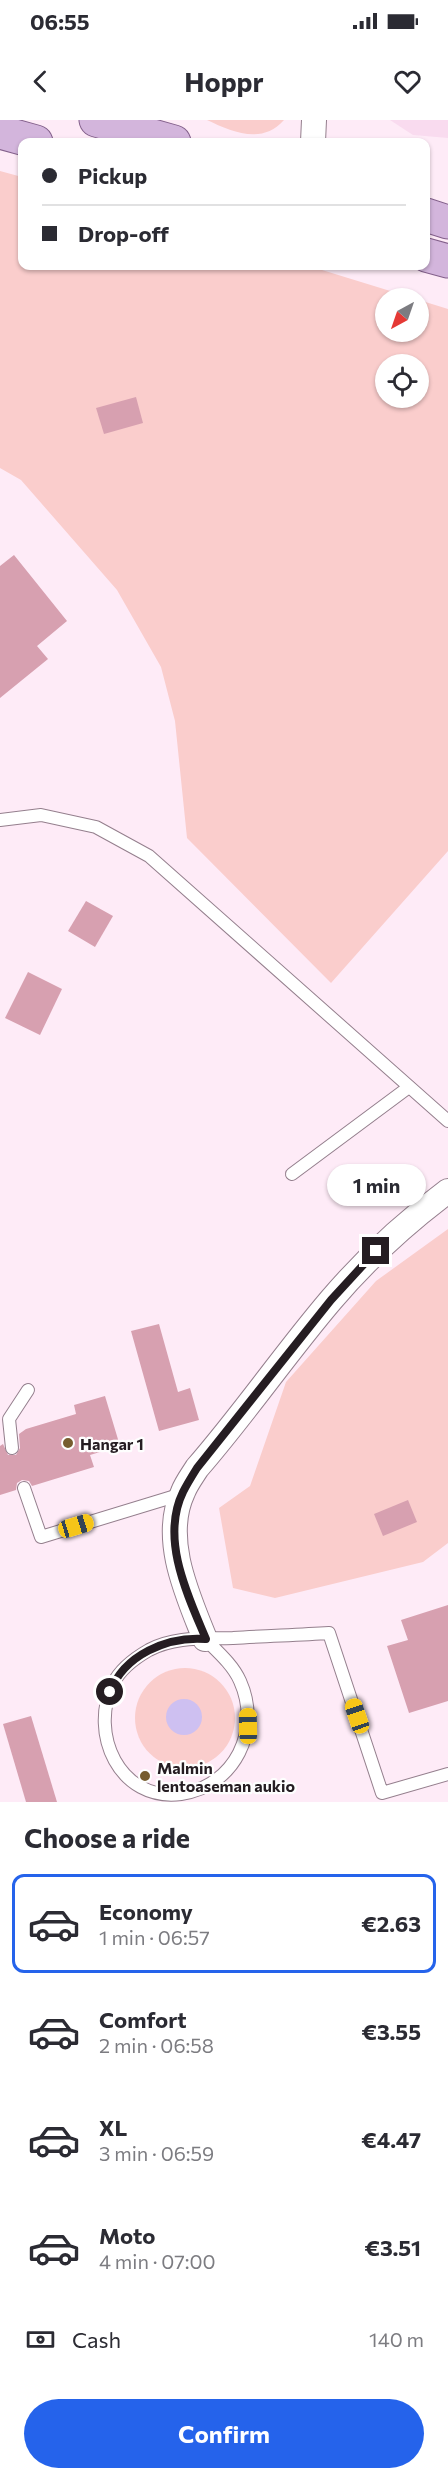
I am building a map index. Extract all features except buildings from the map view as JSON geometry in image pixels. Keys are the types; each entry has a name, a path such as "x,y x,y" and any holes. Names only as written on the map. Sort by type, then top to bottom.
{"main road":[{"path":"96,120 160,138"},
{"path":"0,132 22,138"},
{"path":"430,216 448,222"},
{"path":"430,256 448,261"}],"street":[{"path":"313,138 314,120"},
{"path":"206,1639 192,1606 178,1561 174,1531 182,1494 197,1468 331,1300 376,1251 418,1213 448,1191"}],"lane":[{"path":"0,820 41,815 96,827 150,856 448,1121"},
{"path":"292,1174 409,1087"},
{"path":"12,1448 9,1419 28,1390"},
{"path":"24,1488 41,1537 182,1494"},
{"path":"206,1639 239,1678 245,1692 248,1726 241,1752 220,1778 205,1787 176,1795 147,1789 122,1772 109,1751 104,1721 113,1683 128,1664 151,1649 190,1638 329,1633 382,1793 448,1774"}],"shaded area":[{"path":"207,120 284,120 266,132 247,134 226,129"},
{"path":"390,120 448,120 448,138 413,135"},
{"path":"0,171 18,176 18,270 322,270 380,288 375,288 375,342 429,342 429,303 448,309 448,851 331,983 187,838 175,721 161,667 117,590 21,480 0,468"},
{"path":"448,1229 448,1543 423,1562 275,1598 233,1588 219,1508 250,1486 286,1382 376,1281"},
{"path":"185,1668 204,1672 220,1683 231,1699 235,1718 231,1737 220,1753 204,1764 185,1768 166,1764 150,1753 139,1737 135,1718 139,1699 150,1683 166,1672"},
{"path":"184,1699 197,1704 202,1717 197,1730 184,1735 171,1730 166,1717 171,1704"}],"place":[{"name":"Hangar 1","path":"68,1443"},
{"name":"Malmin lentoaseman aukio","path":"145,1776"}],"route":[{"path":"110,1692 113,1683 128,1664 151,1649 190,1638 206,1639 192,1606 178,1561 174,1531 182,1494 197,1468 331,1300 376,1251"}]}
